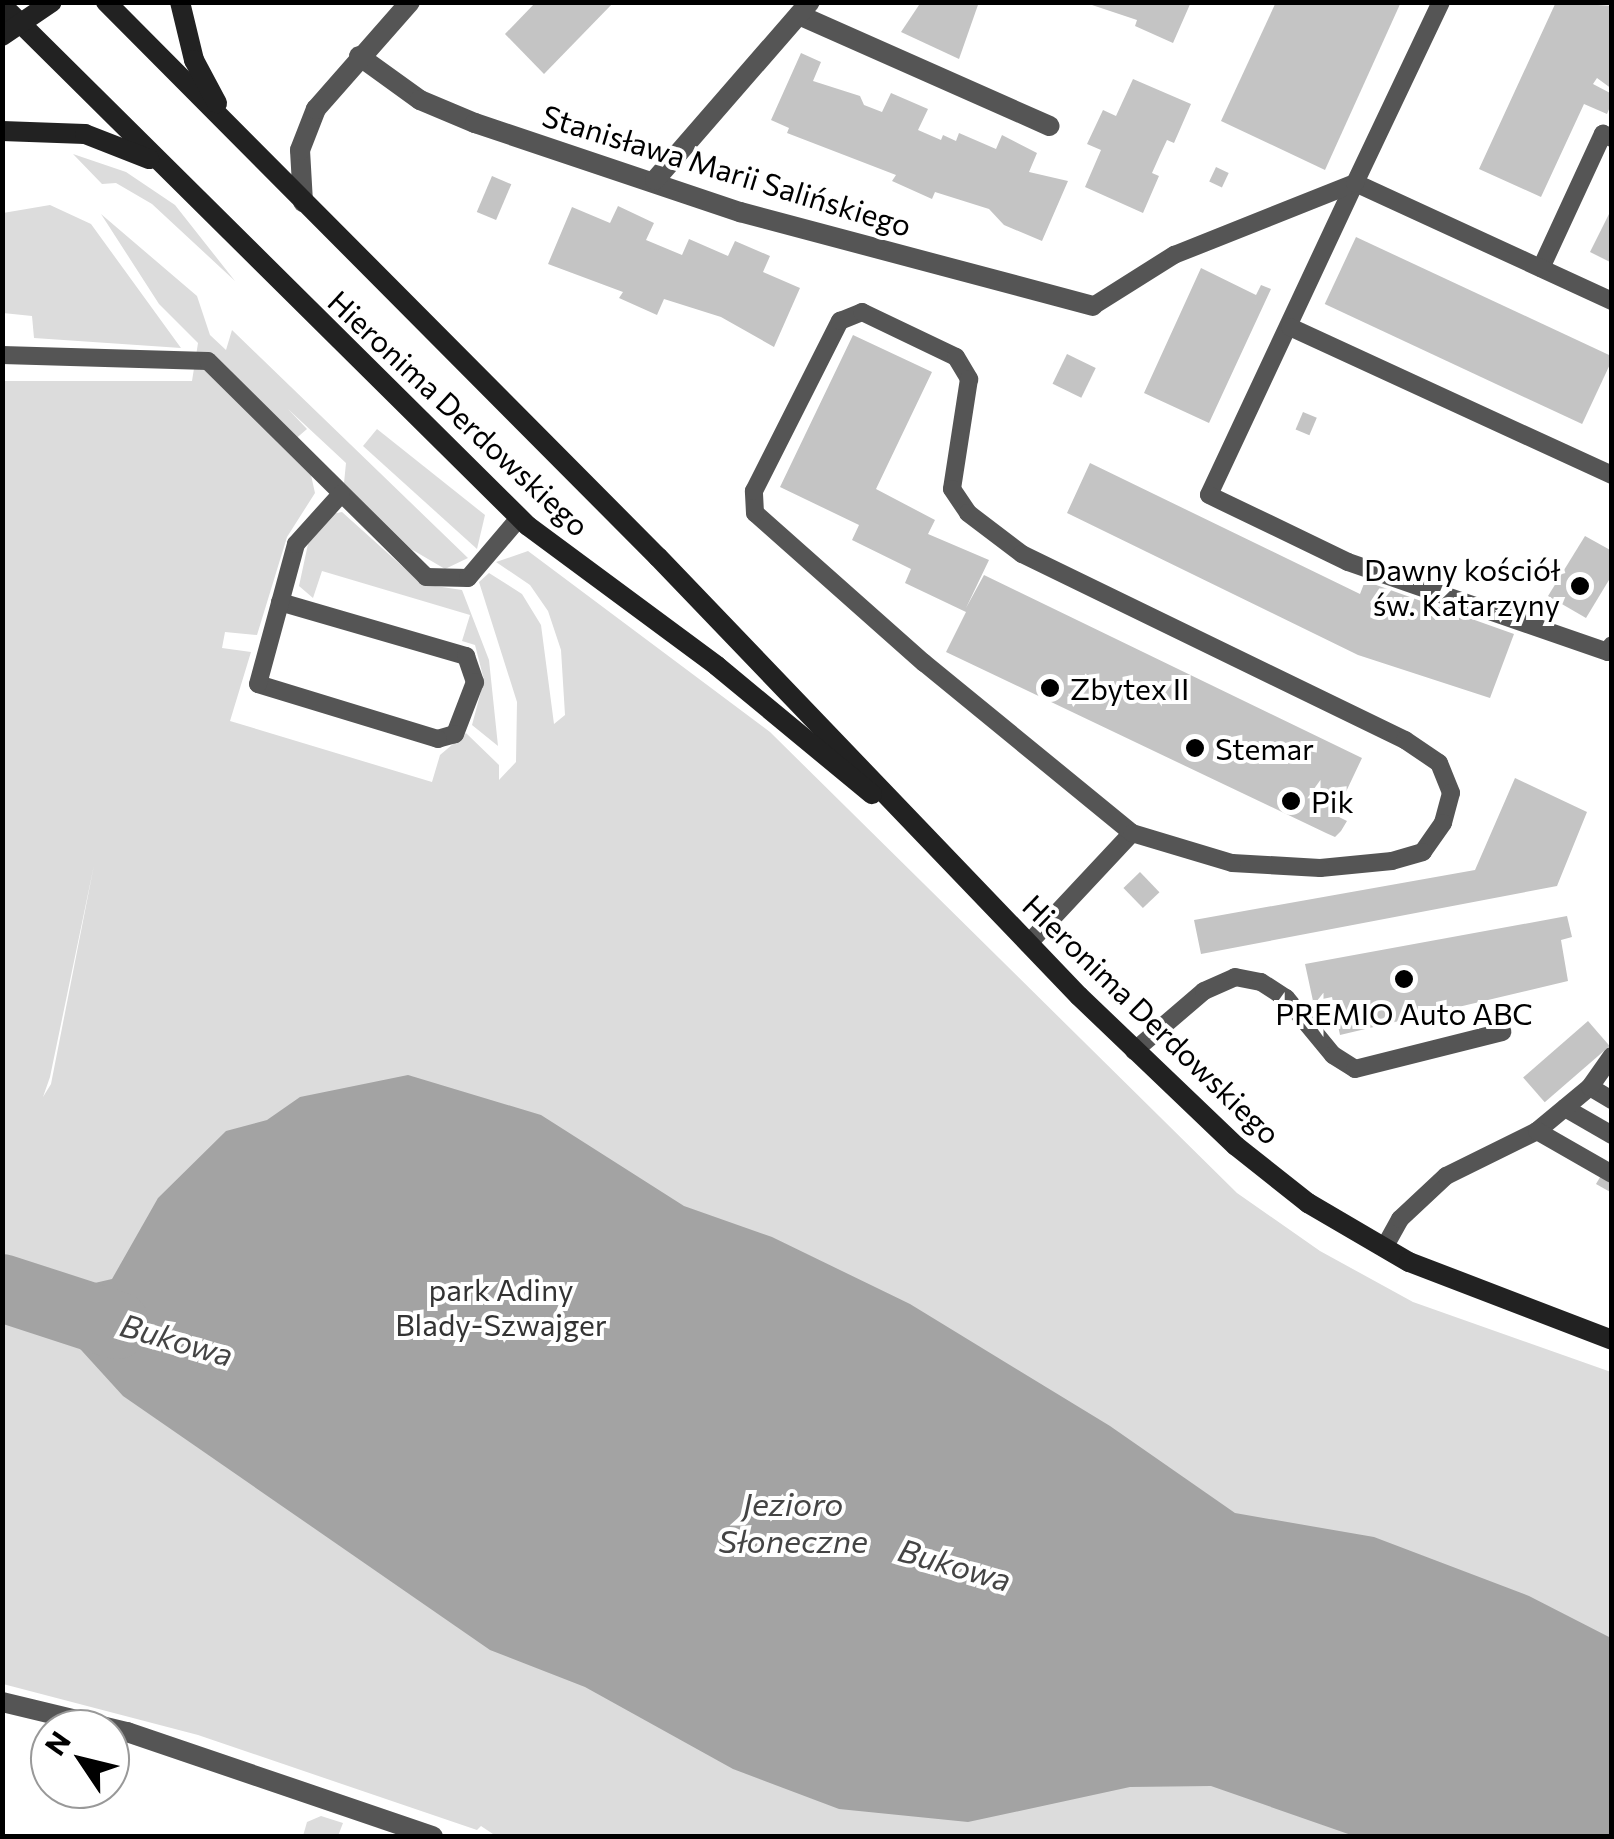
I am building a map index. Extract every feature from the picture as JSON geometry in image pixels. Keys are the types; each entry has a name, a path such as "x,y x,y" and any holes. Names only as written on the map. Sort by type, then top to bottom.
{"main road":[{"path":"2,36 52,2"},
{"name":"Hieronima Derdowskiego","path":"106,2 685,584 1028,944 1134,1050 1276,1179 1384,1248 1476,1292 1612,1340"},
{"path":"180,2 194,60 240,138"},
{"name":"Hieronima Derdowskiego","path":"2,5 519,518 756,696 976,890"},
{"path":"2,130 85,134 168,171"}],"street":[{"path":"303,202 299,177 306,130 359,56 410,2"},
{"path":"656,180 805,9 1049,126"},
{"name":"Stanisława Marii Salińskiego","path":"359,56 397,86 446,112 656,180 740,212 1093,306"},
{"path":"2,1702 126,1732 432,1836"}],"lane":[{"path":"1441,2 1210,495 1348,562 1608,652 1612,645"},
{"path":"1541,268 1603,134 1612,138"},
{"path":"1093,306 1174,255 1356,183 1612,300"},
{"path":"862,312 956,356 969,379 952,489 968,513 1022,554 1405,740 1440,763 1452,793 1443,822 1422,852 1392,862 1320,868 1232,864 1132,833 924,663 755,513 754,490 840,321 862,312"},
{"path":"1290,327 1612,475"},
{"path":"2,354 208,361 426,577 450,582 468,578 519,518"},
{"path":"280,602 466,656 475,682 464,722 455,734 438,738 258,684 280,602 296,544 341,494"},
{"path":"1028,944 1132,833"},
{"path":"1134,1050 1204,991 1235,977 1261,982 1286,998 1333,1055 1355,1069 1502,1032"},
{"path":"1384,1248 1400,1219 1446,1176 1537,1132 1590,1087 1612,1056"},
{"path":"1590,1087 1612,1100"},
{"path":"1565,1108 1612,1136"},
{"path":"1537,1132 1612,1174"}],"green space":[{"path":"73,154 126,172 175,205 235,281 152,204 116,183 102,184"},
{"path":"50,205 91,224 181,348 34,338 32,316 3,313 3,213"},
{"name":"park Adiny Blady-Szwajger","path":"101,214 197,296 210,335 226,350 232,330 468,558 445,569 411,549 344,483 346,463 288,409 307,429 285,448 311,475 315,493 287,537 257,635 225,632 222,648 251,652 230,721 432,782 440,755 466,733 499,765 499,780 516,762 517,702 479,582 489,573 522,594 541,625 554,724 565,715 561,650 548,611 530,585 496,562 528,551 770,732 1237,1193 1320,1251 1413,1302 1611,1372 1611,1836 496,1836 481,1826 477,1830 198,1735 130,1717 130,1709 99,1709 3,1684 2,381 192,381 198,343 159,304","holes":["94,865 51,1084 43,1097 50,1077"]},
{"path":"377,429 485,515 477,549 363,446"},
{"path":"342,512 422,584 462,590 489,660 498,746 472,725 484,680 475,645 462,641 470,615 322,571 313,598 299,586 308,544 332,514"},
{"path":"321,1816 343,1823 338,1836 303,1836 307,1822"}],"water":[{"name":"Jezioro Słoneczne","path":"408,1075 541,1115 684,1206 772,1237 910,1304 1110,1426 1235,1513 1374,1537 1529,1596 1611,1638 1611,1836 1354,1836 1211,1786 1130,1787 968,1822 839,1809 733,1769 585,1687 490,1650 123,1396 72,1340 65,1321 28,1300 35,1285 60,1291 112,1279 158,1198 226,1131 267,1120 300,1097"}],"building":[{"path":"536,2 614,2 544,74 505,34"},
{"path":"921,2 979,2 959,59 901,32"},
{"path":"1083,2 1191,2 1173,43 1135,26 1137,20"},
{"path":"1276,2 1401,2 1325,170 1221,121"},
{"path":"1556,2 1612,6 1612,89 1597,78 1593,84 1612,94 1612,102 1607,114 1584,104 1541,197 1479,169"},
{"path":"801,53 821,62 813,81 860,96 864,105 882,112 891,93 928,109 918,130 941,140 943,135 956,141 959,133 996,149 1002,135 1037,153 1029,172 1068,181 1042,241 1004,225 989,209 935,192 932,199 892,181 896,175 787,133 789,128 771,120"},
{"path":"1133,79 1191,104 1174,143 1167,140 1152,173 1159,176 1143,213 1085,187 1101,150 1087,144 1103,110 1116,116"},
{"path":"1216,167 1229,173 1222,187 1209,182"},
{"path":"492,176 511,184 496,220 477,212"},
{"path":"618,206 654,223 646,240 682,255 689,239 728,256 735,241 770,256 763,272 800,288 774,347 721,317 664,299 657,315 619,298 623,292 548,264 572,207 610,223"},
{"path":"1612,208 1612,263 1590,252"},
{"path":"1356,237 1612,356 1582,424 1325,304"},
{"path":"1201,268 1256,295 1261,285 1271,289 1209,423 1144,393"},
{"path":"853,335 932,372 876,489 935,520 928,534 989,560 966,608 984,575 1362,758 1335,815 1347,821 1335,837 946,652 966,612 905,583 911,569 852,540 859,525 780,487"},
{"path":"1067,354 1096,368 1081,398 1053,384"},
{"path":"1303,412 1317,418 1309,435 1296,429"},
{"path":"1090,463 1360,594 1365,581 1514,634 1490,698 1358,655 1067,513"},
{"name":"Dawny kościół św. Katarzyny","path":"1585,536 1612,551 1612,575 1586,618 1548,596"},
{"path":"1515,778 1587,812 1557,886 1201,954 1194,920 1475,870"},
{"path":"1140,872 1159,892 1143,908 1123,888"},
{"name":"PREMIO Auto ABC","path":"1567,916 1572,937 1561,940 1568,981 1340,1035 1332,997 1313,1001 1305,964"},
{"path":"1588,1021 1610,1046 1545,1102 1523,1077"},
{"path":"1612,1157 1612,1193 1596,1184"}],"waterway":[{"name":"Bukowa","path":"2,1288 116,1325"}],"place":[{"name":"Dawny kościół św. Katarzyny","path":"1580,586"},
{"name":"Zbytex II","path":"1050,688"},
{"name":"Stemar","path":"1195,748"},
{"name":"Pik","path":"1291,801"},
{"name":"PREMIO Auto ABC","path":"1404,979"}]}
